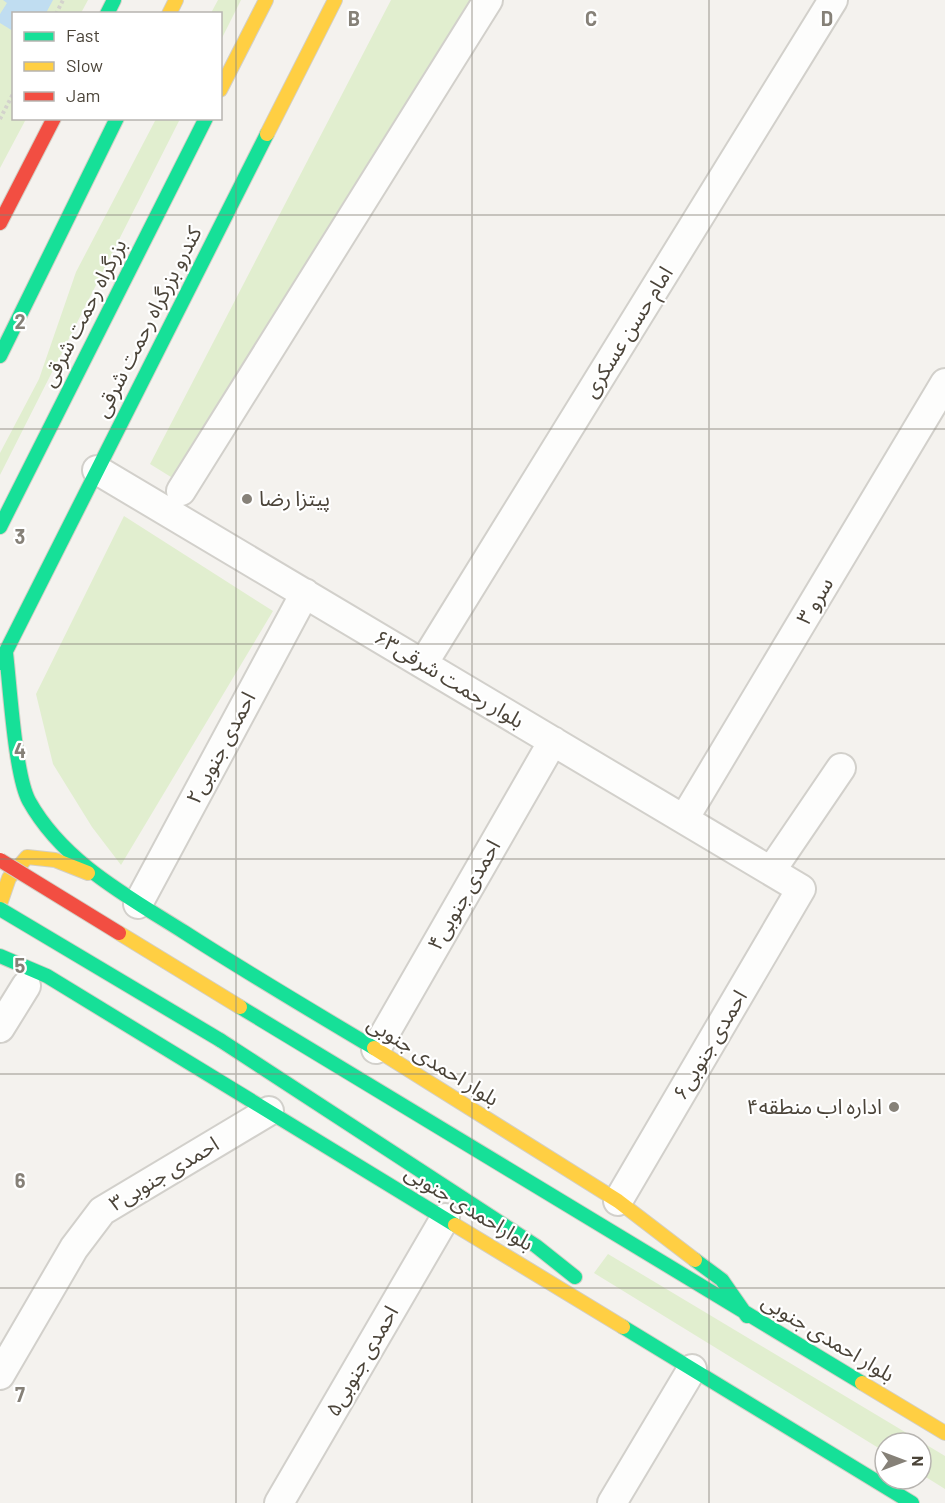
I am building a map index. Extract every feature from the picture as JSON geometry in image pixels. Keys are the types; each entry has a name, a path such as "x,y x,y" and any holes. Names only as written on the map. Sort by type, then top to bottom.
{"main road":[{"path":"222,86 266,0"},
{"name":"کندرو بزرگراه رحمت شرقی","path":"3,658 335,0"},
{"path":"0,223 53,120"},
{"path":"0,356 116,120"},
{"name":"بزرگراه رحمت شرقی","path":"0,527 205,120"},
{"name":"بلوار احمدی جنوبی","path":"3,658 19,760 28,799 50,831 96,876 618,1201 722,1280 747,1316 945,1433"},
{"path":"15,935 5,921 0,906 3,886 13,870 27,857 55,860 96,876"},
{"path":"0,860 747,1316"},
{"path":"0,906 220,1040 536,1246 582,1282"},
{"path":"27,951 37,981"},
{"name":"بلواراحمدی جنوبی","path":"0,956 37,981 269,1111 912,1503"},
{"path":"600,1297 692,1369"}],"street":[{"path":"181,491 488,0"},
{"name":"امام حسن عسکری","path":"423,664 833,0"},
{"name":"سرو ۳","path":"684,819 945,384"},
{"name":"بلوار رحمت شرقی۶۳","path":"97,470 801,889"},
{"name":"احمدی جنوبی۲","path":"138,904 304,593"},
{"name":"احمدی جنوبی۴","path":"376,1049 553,741"},
{"path":"771,871 841,768"},
{"name":"احمدی جنوبی۶","path":"618,1201 801,889"},
{"path":"0,1028 37,981"},
{"name":"احمدی جنوبی۳","path":"0,1375 74,1248 102,1211 269,1111"},
{"name":"احمدی جنوبی۵","path":"279,1503 445,1218"},
{"path":"612,1503 692,1369"}],"path":[{"path":"0,119 12,96"}],"green space":[{"path":"0,0 88,0 82,12 12,12 12,120 25,120 0,168"},
{"path":"218,0 241,0 222,38 222,12 212,12"},
{"path":"391,0 470,0 179,482 150,464"},
{"path":"155,120 179,120 0,475 0,453 39,379 76,272"},
{"path":"124,516 273,611 121,865 92,827 53,764 36,694"},
{"path":"608,1254 903,1431 873,1431 873,1445 594,1273"},
{"path":"933,1449 945,1456 945,1489 933,1482"}],"water":[{"path":"3,0 53,0 47,12 12,12 12,30 0,23 0,14 7,3"}],"traffic: fast":[{"path":"108,12 114,0"},
{"path":"0,356 116,120"},
{"path":"0,527 205,120"},
{"path":"0,663 267,134"},
{"path":"6,653 11,708 24,789 43,823 60,842 78,860 119,891 374,1048"},
{"path":"0,909 220,1040"},
{"path":"0,956 47,976 455,1225"},
{"path":"240,1007 862,1383"},
{"path":"220,1040 536,1246 575,1277"},
{"path":"695,1260 722,1280 747,1316"},
{"path":"623,1327 912,1503"}],"traffic: slow":[{"path":"170,12 176,0"},
{"path":"222,86 266,0"},
{"path":"267,134 335,0"},
{"path":"0,904 9,878 27,857 55,860 88,873"},
{"path":"119,933 240,1007"},
{"path":"374,1048 618,1201 695,1260"},
{"path":"455,1225 623,1327"},
{"path":"862,1383 945,1433"}],"traffic: jam":[{"path":"0,223 53,120"},
{"path":"0,860 119,933"}],"place":[{"name":"پیتزا رضا","path":"247,499"},
{"name":"اداره اب منطقه۴","path":"894,1107"}]}
